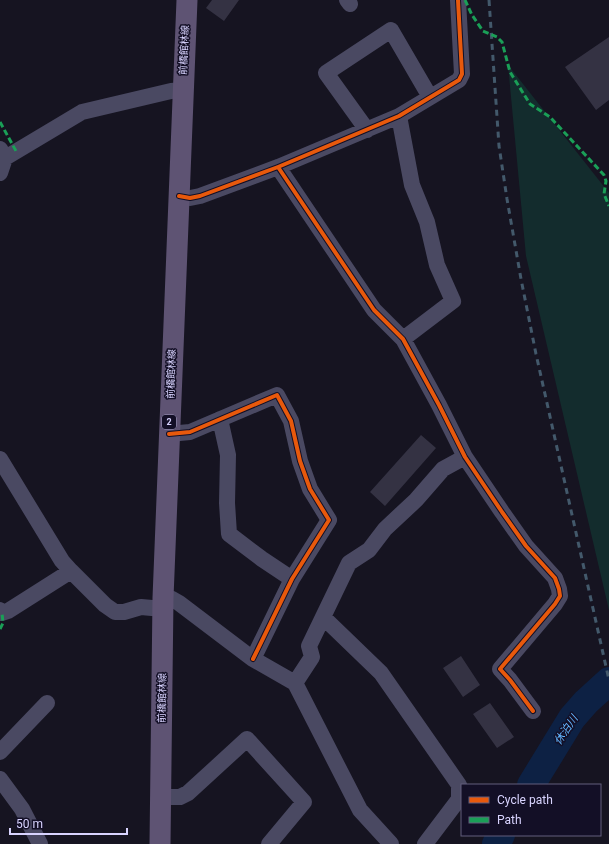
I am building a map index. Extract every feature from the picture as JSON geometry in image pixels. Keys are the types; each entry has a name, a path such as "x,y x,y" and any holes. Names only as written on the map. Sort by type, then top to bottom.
{"main road":[{"name":"前橋館林線","path":"160,844 163,603 182,90 187,0"}],"street":[{"path":"179,196 190,198 200,196 278,167 399,116 459,80 462,74 458,0"},
{"path":"367,130 326,73 391,30 430,97"},
{"path":"2,160 82,112 171,91 182,90"},
{"path":"399,116 412,185 427,222 437,265 454,301 403,339"},
{"path":"278,167 374,310 403,339 439,405 464,457 526,546 555,578 560,596 555,604 500,669 510,680 533,712"},
{"path":"169,434 190,432 277,395 291,421 300,461 310,489 329,520 292,578 253,659"},
{"path":"220,418 228,455 227,503 229,534 262,559 292,578"},
{"path":"296,683 312,657 309,646 350,563 369,550 385,529 416,500 444,469 464,457"},
{"path":"0,459 62,561 104,605 115,612 124,612 163,603 172,599 253,659 296,683 360,810 391,844"},
{"path":"0,610 2,613 8,611 71,571"},
{"path":"323,617 381,673 459,785 459,799 425,844"},
{"path":"0,752 47,703"},
{"path":"161,797 180,797 188,793 247,739 304,802 269,844"},
{"path":"0,779 22,809 40,844"}],"green space":[{"path":"508,65 609,193 609,610 526,256"}],"building":[{"path":"212,0 239,0 224,21 206,8"},
{"path":"609,37 609,100 596,110 565,67"},
{"path":"421,435 436,448 385,506 370,492"},
{"path":"461,656 480,685 463,697 443,668"},
{"path":"490,703 514,737 497,748 473,714"}],"waterway":[{"name":"休泊川","path":"532,784 572,718 586,702 609,681"},
{"name":"休泊川","path":"496,844 500,836"}],"railway":[{"path":"489,0 499,146 521,279 536,354 609,680"}],"marked path":[{"path":"465,0 472,15 483,31 497,37 502,42 510,72 530,104 550,117 604,175 606,181 604,194 609,206"},
{"path":"0,122 16,151"},
{"path":"0,629 3,623 2,613"}],"cycle path":[{"path":"179,196 190,198 200,196 278,167 399,116 459,80 462,74 458,0"},
{"path":"278,167 374,310 403,339 465,457 526,546 555,578 560,596 555,604 500,669 533,711"},
{"path":"169,434 190,432 277,395 291,421 300,461 310,489 329,520 292,579 253,659"}]}
